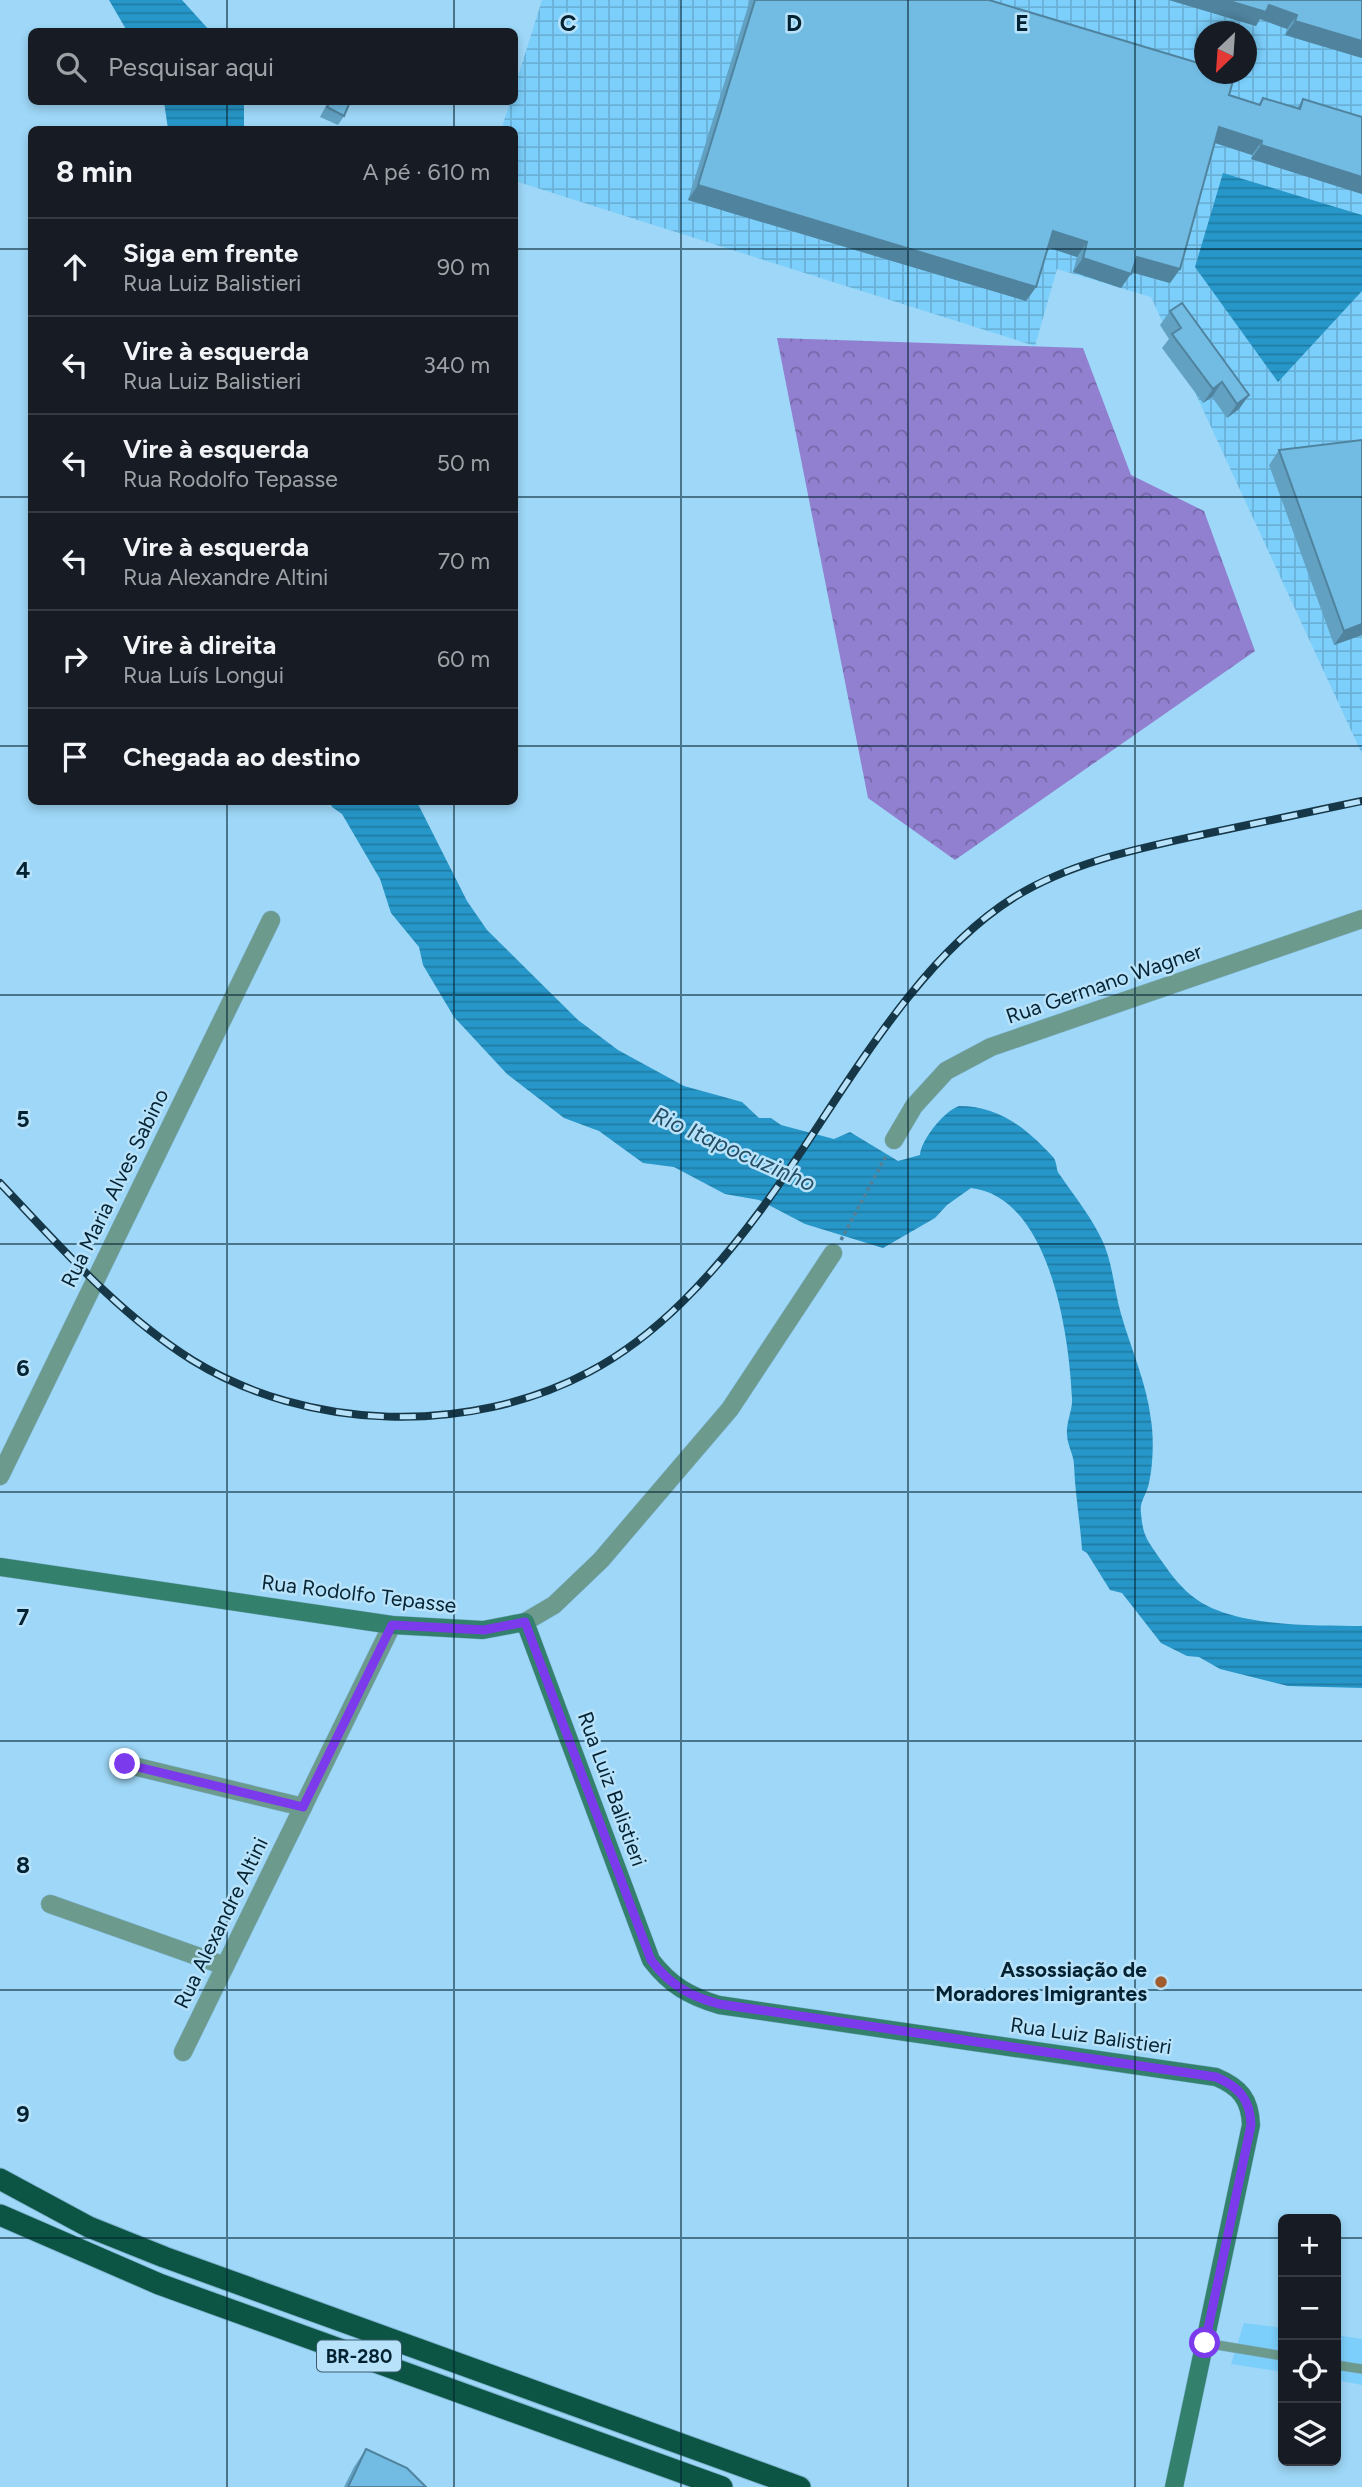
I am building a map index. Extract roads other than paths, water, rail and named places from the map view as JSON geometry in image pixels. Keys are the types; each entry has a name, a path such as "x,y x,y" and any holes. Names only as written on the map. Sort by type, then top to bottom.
{"highway":[{"name":"BR-280","path":"0,2179 89,2227 164,2257 800,2487"},
{"name":"BR-280","path":"0,2216 159,2284 722,2487"}],"street":[{"name":"Rua Germano Wagner","path":"894,1140 914,1106 946,1071 991,1047 1362,919"},
{"name":"Rua Maria Alves Sabino","path":"0,1476 271,920"},
{"name":"Rua Rodolfo Tepasse","path":"0,1567 392,1625 484,1630 525,1622 554,1605 601,1560 730,1409 833,1253"},
{"name":"Rua Luiz Balistieri","path":"525,1622 651,1960 664,1978 691,1997 719,2004 1216,2077 1232,2084 1244,2096 1250,2109 1251,2125 1174,2487"},
{"name":"Rua Alexandre Altini","path":"183,2052 392,1625"},
{"path":"125,1764 303,1807"},
{"path":"50,1904 225,1966"}],"lane":[{"path":"1205,2343 1278,2355"},
{"path":"1341,2366 1362,2369"}],"water":[{"path":"109,0 182,0 207,28 125,28"},
{"path":"164,105 244,105 244,126 168,126"},
{"path":"1223,173 1362,215 1362,291 1278,382 1195,267"},
{"name":"Rio Itapocuzinho","path":"331,805 419,805 467,901 487,930 578,1020 618,1050 684,1086 742,1102 759,1118 771,1118 781,1125 834,1139 850,1132 898,1161 920,1155 924,1142 934,1127 959,1106 999,1114 1032,1136 1054,1158 1058,1173 1099,1233 1109,1260 1151,1420 1151,1468 1141,1509 1148,1541 1182,1587 1209,1606 1228,1614 1274,1623 1362,1626 1362,1688 1288,1686 1220,1669 1199,1657 1187,1656 1161,1643 1122,1593 1110,1590 1087,1553 1082,1550 1074,1461 1067,1438 1072,1398 1060,1306 1037,1242 1020,1216 998,1197 971,1188 947,1205 935,1218 883,1248 805,1224 759,1200 725,1194 674,1167 643,1163 599,1131 564,1118 507,1074 454,1017 423,965 419,947 391,913 380,879 342,814"}],"railway":[{"path":"0,1183 114,1300 192,1360 237,1384 286,1401 336,1412 388,1417 441,1415 492,1407 542,1393 589,1372 614,1357 661,1322 704,1280 760,1211 906,1000 939,961 975,927 1013,898 1058,875 1131,851 1362,801"}],"place":[{"name":"Assossiação de Moradores Imigrantes","path":"1161,1982"}]}
